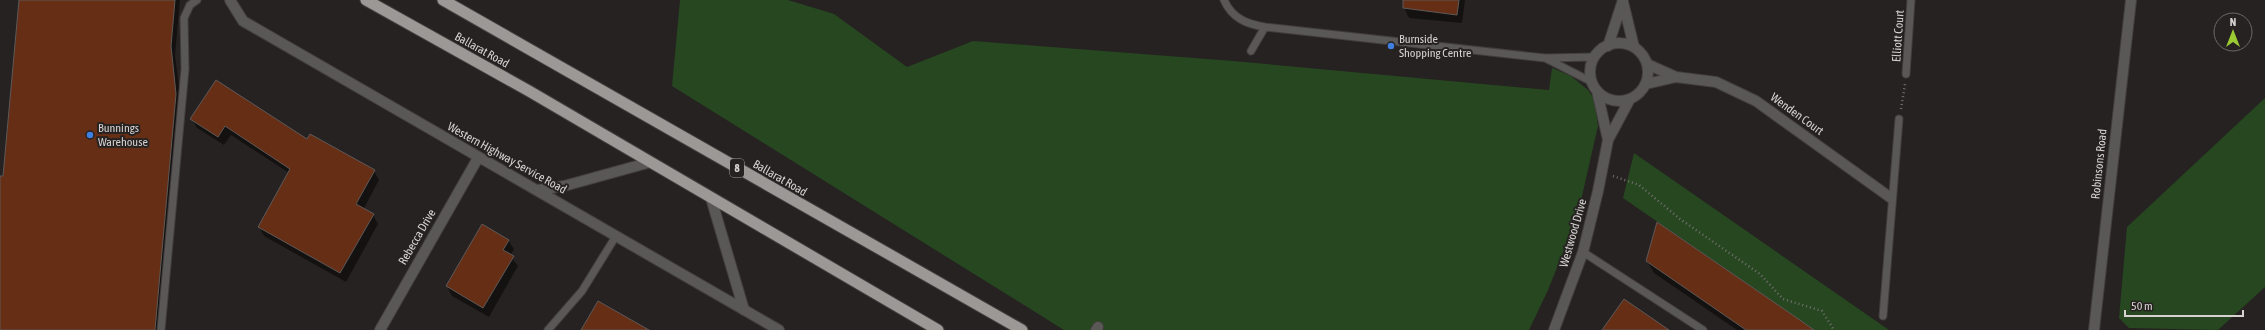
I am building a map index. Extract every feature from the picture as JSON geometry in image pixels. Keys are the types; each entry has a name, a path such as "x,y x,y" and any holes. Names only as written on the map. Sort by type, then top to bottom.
{"highway":[{"name":"Ballarat Road","path":"366,0 651,162 938,330"},
{"name":"Ballarat Road","path":"443,0 1022,330"}],"street":[{"name":"Western Highway Service Road","path":"230,0 243,21 478,158 538,190 780,330"},
{"name":"Robinsons Road","path":"2094,330 2131,0"},
{"path":"1608,46 1623,1"},
{"path":"1623,1 1634,47 1641,54 1647,64 1648,74 1646,84 1641,92 1630,99 1621,101 1611,100 1597,91 1592,82 1590,72 1595,57 1608,46 1618,44 1634,47"},
{"name":"Wenden Court","path":"1647,64 1676,76 1716,82 1756,101 1891,198"},
{"name":"Wenden Court","path":"1646,84 1676,76"},
{"name":"Westwood Drive","path":"1597,91 1608,140"},
{"name":"Westwood Drive","path":"1554,330 1583,252 1608,140 1630,99"},
{"name":"Rebecca Drive","path":"380,330 478,158"},
{"path":"538,190 564,186 651,162"},
{"path":"711,198 744,310"}],"lane":[{"path":"161,330 185,69 184,18 190,5 197,0"},
{"path":"1224,0 1237,18 1247,23 1265,27 1545,58 1595,57"},
{"name":"Elliott Court","path":"1906,74 1912,0"},
{"path":"1251,51 1265,27"},
{"path":"1545,58 1592,82"},
{"path":"1883,316 1891,198 1899,119"},
{"path":"548,330 582,290 616,236"},
{"path":"1583,252 1703,330"}],"path":[{"path":"1899,119 1906,74"},
{"path":"1602,172 1639,185 1680,219 1760,274 1783,299 1822,311 1834,330"}],"green space":[{"path":"680,0 788,0 834,14 907,67 973,41 1233,61 1549,90 1552,68 1571,76 1588,90 1594,99 1598,126 1577,218 1548,290 1529,330 1064,330 672,86"},
{"path":"2265,98 2265,287 2218,330 2129,328 2119,318 2127,227"},
{"path":"1634,153 1889,330 1814,330 1623,198"}],"building":[{"name":"Bunnings Warehouse","path":"19,0 175,0 171,46 176,94 155,330 0,330 0,176 3,176"},
{"path":"1403,0 1459,0 1457,15 1403,8"},
{"path":"216,80 307,139 310,134 375,170 356,204 374,214 340,273 258,227 290,169 225,126 218,137 190,119"},
{"path":"1657,222 1814,330 1746,330 1646,261"},
{"path":"482,224 509,240 503,250 514,256 483,308 446,286"},
{"path":"1624,299 1669,330 1602,330"},
{"path":"598,301 649,330 581,330"}],"place":[{"name":"Burnside Shopping Centre","path":"1391,46"},
{"name":"Bunnings Warehouse","path":"90,135"}]}
